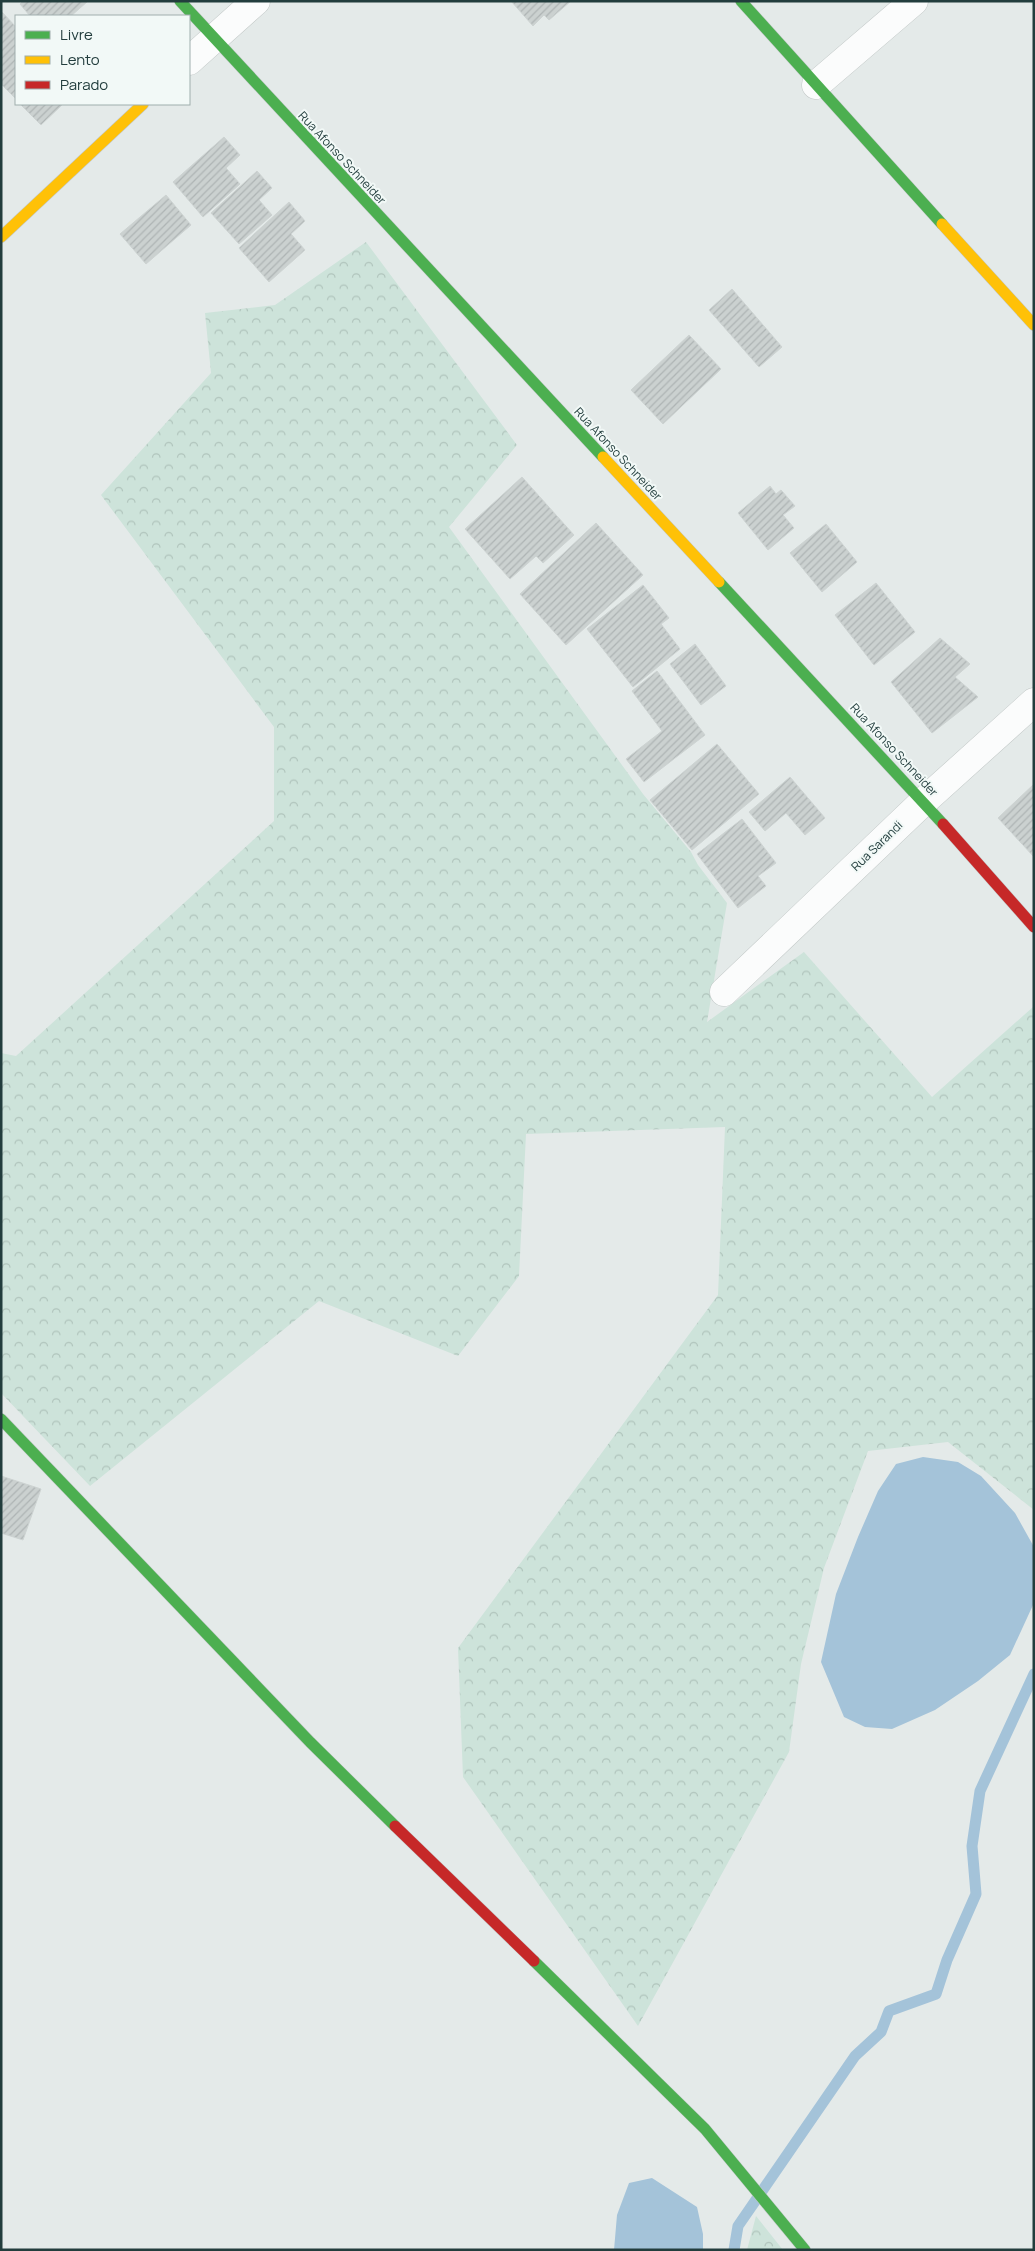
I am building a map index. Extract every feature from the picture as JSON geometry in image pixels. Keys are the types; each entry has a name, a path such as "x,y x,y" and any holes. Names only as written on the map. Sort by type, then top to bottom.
{"street":[{"name":"Rua Afonso Schneider","path":"180,1 213,39 923,802 1034,927"},
{"path":"190,60 256,1"},
{"path":"741,1 1034,324"},
{"path":"816,85 914,1"},
{"path":"1,237 142,105"},
{"name":"Rua Sarandi","path":"724,992 923,802 1034,702"},
{"path":"1,1419 310,1742 705,2129 805,2250"}],"green space":[{"path":"366,242 517,445 449,527 643,794 691,852 698,865 727,903 707,1022 804,952 932,1097 1034,1008 1034,1510 948,1442 868,1451 824,1568 801,1664 789,1752 638,2026 463,1777 458,1648 718,1295 725,1127 526,1134 519,1276 458,1356 319,1301 90,1486 1,1393 1,1053 16,1056 274,821 274,727 101,495 211,373 205,313 275,305"},
{"path":"756,2216 783,2250 747,2250"}],"water":[{"path":"923,1457 958,1462 981,1476 1015,1513 1034,1547 1033,1605 1010,1655 978,1681 935,1710 892,1729 865,1727 844,1717 821,1662 836,1594 878,1491 896,1464"},
{"path":"652,2178 697,2207 703,2234 703,2250 614,2250 617,2215 629,2183"}],"building":[{"path":"23,1 88,1 72,15 29,15 20,4"},
{"path":"511,1 571,1 549,20 544,15 533,26"},
{"path":"1,11 15,26 15,98 1,84"},
{"path":"21,105 62,105 41,125"},
{"path":"224,137 240,155 226,168 240,184 203,217 173,182"},
{"path":"257,171 272,188 259,200 272,215 239,244 211,213"},
{"path":"166,195 191,225 146,264 120,234"},
{"path":"289,202 305,221 291,234 305,250 269,282 239,248"},
{"path":"732,289 782,347 759,367 709,310"},
{"path":"689,335 721,369 663,424 631,390"},
{"path":"522,477 574,535 543,563 536,556 510,579 465,529"},
{"path":"770,486 776,494 781,490 795,506 783,515 794,528 768,550 738,513"},
{"path":"596,523 643,575 566,645 520,594"},
{"path":"826,524 857,562 822,592 790,553"},
{"path":"876,583 915,632 874,665 835,615"},
{"path":"643,585 669,618 661,624 680,649 633,687 587,629"},
{"path":"940,638 970,664 955,677 978,697 932,733 891,682"},
{"path":"695,644 726,686 701,705 670,664"},
{"path":"657,671 705,735 644,782 626,759 662,731 632,691"},
{"path":"717,744 759,794 692,850 650,800"},
{"path":"790,777 825,818 805,835 786,813 765,831 749,812"},
{"path":"1034,784 1034,857 998,818"},
{"path":"742,819 776,863 758,876 766,886 738,908 697,854"},
{"path":"1,1476 41,1489 23,1540 1,1533"}],"waterway":[{"path":"734,2250 738,2226 855,2056 881,2032 889,2011 936,1994 947,1960 976,1894 972,1846 980,1791 1034,1674"}],"traffic: fast":[{"path":"180,1 603,457"},
{"path":"741,1 942,224"},
{"path":"719,582 943,824"},
{"path":"1,1419 310,1742 395,1826"},
{"path":"534,1961 705,2129 805,2250"}],"traffic: slow":[{"path":"1,237 142,105"},
{"path":"942,224 1034,325"},
{"path":"603,457 719,582"}],"traffic: jam":[{"path":"943,824 1034,927"},
{"path":"395,1826 534,1961"}]}
